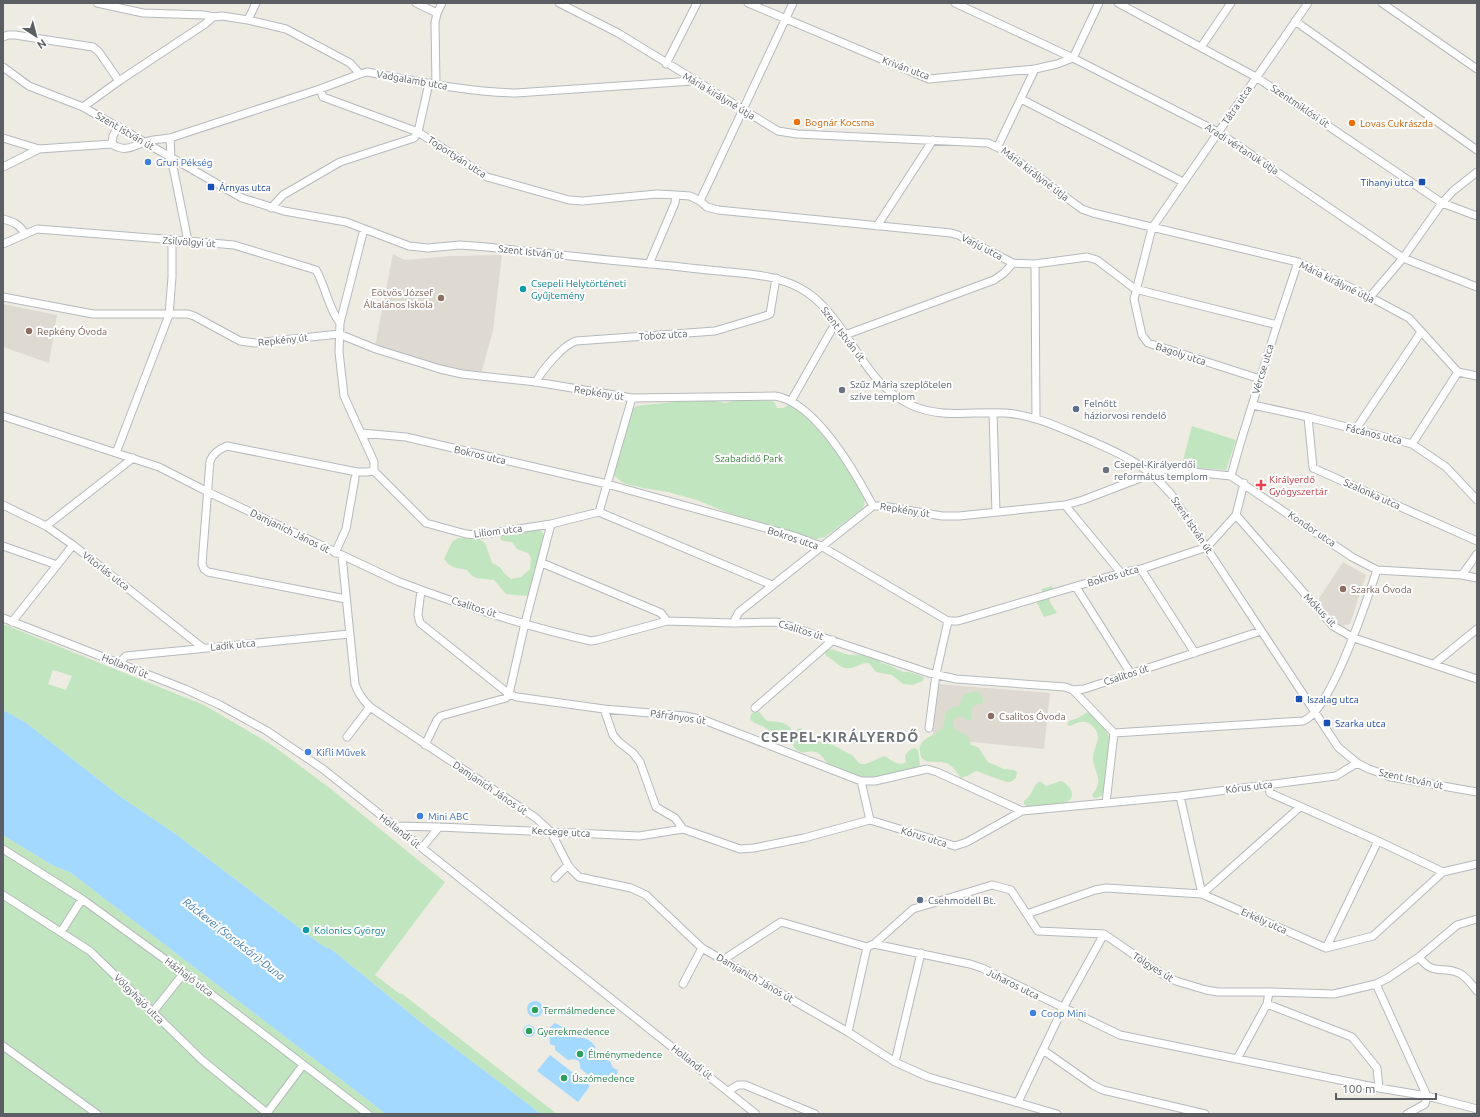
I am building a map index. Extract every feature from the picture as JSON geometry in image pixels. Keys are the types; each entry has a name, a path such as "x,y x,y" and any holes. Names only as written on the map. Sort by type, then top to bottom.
{"street":[{"path":"3,138 40,149 112,144 118,148 124,149 145,142 170,138 320,89 360,74 350,63 292,32 248,20 222,16 213,17 204,15 143,13 97,3"},
{"path":"248,20 256,3"},
{"path":"416,3 437,13"},
{"path":"436,84 436,23 437,13 442,3"},
{"name":"Mária királyné útja","path":"560,3 612,30 772,128 787,133 988,143 998,146 1082,208 1093,213 1298,262 1409,318 1458,372"},
{"path":"666,64 697,3"},
{"name":"Kriván utca","path":"748,3 785,20 929,79 1035,69 1057,64 1073,58"},
{"path":"700,201 793,3"},
{"name":"Aradi vértanúk útja","path":"955,3 1073,58 1218,132 1403,258 1477,287"},
{"path":"1073,58 1099,3"},
{"name":"Szentmiklósi út","path":"1118,3 1256,77 1442,203 1477,216"},
{"path":"1202,47 1231,3"},
{"name":"Tátra utca","path":"1152,228 1308,3"},
{"path":"1382,3 1477,69"},
{"path":"83,107 119,81 205,24 213,17"},
{"path":"1295,21 1477,150"},
{"path":"3,37 15,35 93,47 99,52 119,81"},
{"name":"Szent István út","path":"3,67 20,81 38,90 83,107 242,198 271,208 346,222 409,246 480,246 776,278 798,287 807,292 836,322 872,374 883,386 895,396 910,404 939,414 993,413 1036,418 1052,423 1113,451 1131,460 1152,474 1171,494 1338,747 1357,763 1391,777 1477,792"},
{"path":"998,146 1035,69"},
{"name":"Vadgalamb utca","path":"360,74 367,72 482,91 516,93 693,81"},
{"path":"271,208 283,195 340,162 414,138 418,132 428,83"},
{"name":"Toportyán utca","path":"320,89 323,97 418,132 487,177 569,200 582,201 657,194 676,195"},
{"path":"1021,100 1183,182"},
{"path":"112,144 113,136 118,126"},
{"path":"170,138 170,157 188,241"},
{"path":"878,226 933,140"},
{"path":"3,167 40,149"},
{"path":"1370,297 1403,258 1442,203 1453,191 1477,172"},
{"path":"650,264 675,203 676,195"},
{"name":"Varjú utca","path":"676,195 690,196 700,201 707,207 718,210 954,233 1013,263 1035,264 1087,257 1098,260 1135,289 1276,325"},
{"path":"3,219 21,226 25,234"},
{"name":"Bagoly utca","path":"1152,228 1135,289 1134,299 1142,335 1148,343 1260,379"},
{"name":"Zsilvölgyi út","path":"3,244 37,229 234,245 316,270 322,280 336,318 340,324"},
{"path":"346,599 208,572 204,569 202,564 210,461 216,452 222,448 227,446 357,472 374,471 374,462 344,396 340,370 340,324 364,229"},
{"path":"116,453 170,315 172,240"},
{"name":"Vércse utca","path":"1231,476 1276,325 1298,262"},
{"path":"845,335 994,280 1004,273 1013,263"},
{"path":"1035,264 1036,418"},
{"name":"Toboz utca","path":"536,382 539,376 565,347 570,342 576,340 715,332 770,314 776,278"},
{"name":"Repkény út","path":"3,297 93,314 188,314 246,343 339,334 376,349 453,373 536,382 632,398 784,397 792,401 815,421 834,443 852,468 873,506 883,506 949,517 1065,505 1083,500 1152,474"},
{"path":"792,401 836,322"},
{"path":"1356,429 1421,332"},
{"path":"1412,444 1458,372 1477,376"},
{"path":"632,398 599,512 772,586"},
{"name":"Fácános utca","path":"1253,405 1308,417 1412,444 1446,467 1477,500"},
{"path":"993,413 996,512"},
{"name":"Damjanich János út","path":"3,416 133,458 171,472 208,492 339,554 357,690 363,701 426,746 536,818 551,832 568,865 579,877 631,888 646,895 702,948 848,1032 894,1062 928,1077 1018,1102 1035,1111 1057,1114"},
{"name":"Szalonka utca","path":"1308,417 1313,468 1477,542"},
{"name":"Bokros utca","path":"361,433 406,437 607,484 794,536 821,546 948,621 958,621 1141,568 1207,547"},
{"path":"46,526 133,458"},
{"name":"Kondor utca","path":"1152,474 1164,470 1231,476 1244,483 1352,557 1377,570 1477,578"},
{"name":"Liliom utca","path":"374,471 420,519 431,525 466,534 478,535 551,524 599,512"},
{"path":"339,554 346,528 355,478"},
{"path":"1207,547 1236,515 1244,483"},
{"name":"Vitorlás utca","path":"3,505 46,526 73,545 203,648"},
{"path":"1065,505 1121,573"},
{"path":"733,623 740,612 873,506"},
{"name":"Mókus út","path":"1236,515 1326,620 1333,626 1354,638 1477,679"},
{"path":"426,746 437,720 441,716 506,698 509,694 524,623 542,563 551,524"},
{"path":"12,622 73,545"},
{"path":"3,546 57,565"},
{"name":"Csalitos út","path":"339,554 381,574 421,590 524,623 591,641 667,621 733,623 777,622 936,674 956,679 1065,687 1073,690 1084,689 1261,631"},
{"path":"1462,576 1477,554"},
{"path":"542,563 662,613 667,621"},
{"path":"1141,568 1195,653"},
{"path":"1073,690 1114,733 1304,721 1315,714 1324,702 1354,638 1377,570"},
{"path":"1076,587 1131,674"},
{"name":"Páfrányos út","path":"421,590 418,615 420,623 509,694 517,697 604,709 685,716 704,720 861,781 875,781 927,769 937,772 1022,811"},
{"name":"Hollandi út","path":"3,618 199,695 242,716 267,731 323,769 756,1114"},
{"path":"929,728 936,674 948,621"},
{"path":"1434,664 1477,628"},
{"name":"Ladik utca","path":"119,663 126,656 350,634"},
{"path":"755,708 833,640"},
{"path":"347,737 370,707"},
{"path":"604,709 613,735 640,762 656,807 675,818 683,829 740,849 804,838 870,820 861,781"},
{"path":"1106,804 1114,733"},
{"name":"Kórus utca","path":"870,820 955,846 967,842 1022,811 1180,796 1336,776 1357,763"},
{"path":"1268,785 1270,793 1443,872"},
{"path":"1180,796 1202,894 1300,806"},
{"name":"Kecsege utca","path":"393,826 639,836 683,829"},
{"path":"422,848 439,827"},
{"path":"1326,948 1378,841"},
{"name":"Házhajó utca","path":"3,849 82,899 184,973 368,1114"},
{"path":"1326,948 1373,936 1443,872 1477,864"},
{"path":"555,878 568,865"},
{"path":"848,1032 871,946 913,909 992,885 1011,890 1038,931 1104,934 1063,1008 1018,1102"},
{"name":"Erkély utca","path":"1027,914 1095,890 1106,888 1202,894 1326,948"},
{"name":"Völgyhajó utca","path":"3,895 90,951 202,1060 268,1114"},
{"path":"61,932 82,899"},
{"name":"Tölgyes út","path":"1104,934 1165,976 1176,982 1206,990 1218,992 1334,994 1376,984 1388,978 1419,957 1457,925 1477,920"},
{"name":"Juharos utca","path":"723,960 781,922 871,946 921,953 959,961 982,968 1120,1035 1380,1088 1428,1096 1477,1108"},
{"path":"683,984 702,948"},
{"path":"894,1062 921,953"},
{"path":"1419,957 1426,966 1433,969 1460,973 1477,990"},
{"path":"152,1013 184,973"},
{"path":"1376,984 1428,1096 1426,1104 1407,1114"},
{"path":"1237,1059 1266,1004 1268,992"},
{"path":"1266,1004 1352,1037 1376,1068 1380,1088"},
{"path":"3,1046 97,1114"},
{"path":"1043,1050 1093,1085 1103,1090 1205,1114"},
{"path":"268,1114 304,1065"},
{"path":"728,1091 738,1085 746,1085 815,1114"}],"shaded area":[{"name":"Eötvös József Általános Iskola","path":"393,254 405,260 451,256 502,255 493,331 481,374 450,370 375,346"},
{"name":"Repkény Óvoda","path":"3,304 57,315 49,363 3,347"},
{"name":"Szarka Óvoda","path":"1343,562 1366,575 1350,624 1339,627 1316,603"},
{"name":"Csalitos Óvoda","path":"938,684 1050,693 1044,749 932,738"}],"green space":[{"name":"Szabadidő Park","path":"705,399 725,403 737,400 772,401 775,403 777,408 783,408 790,404 823,435 841,460 865,499 862,509 825,537 816,539 726,512 697,500 668,492 623,483 612,474 631,410 637,406"},
{"path":"1192,426 1236,440 1226,470 1181,468"},
{"path":"533,529 540,530 543,533 543,538 530,595 506,594 494,580 482,579 473,576 467,570 451,566 444,559 452,542 458,538 477,538 485,543 492,563 500,567 511,579 521,577 530,569 531,558 528,553 517,549 512,542 501,540 500,537 504,534"},
{"path":"1052,586 1053,589 1050,596 1050,602 1057,613 1044,617 1037,603 1043,593 1041,589"},
{"path":"3,624 204,705 272,745 331,789 445,882 375,975 400,994 401,993 557,1114 541,1114 423,1024 331,949 323,946 177,835 121,797 25,722 3,710","holes":["53,670 72,676 66,690 48,684"]},
{"path":"831,649 849,655 868,654 876,658 881,663 903,672 910,672 924,677 923,681 912,685 903,684 892,675 876,672 869,663 851,668 843,667 826,656 825,652"},
{"path":"978,691 983,698 983,703 972,708 971,720 969,721 959,716 953,721 954,727 968,736 971,745 978,747 988,762 1004,769 1014,770 1017,772 1016,778 1010,782 976,771 961,778 950,765 942,762 924,760 921,757 920,746 925,740 942,728 944,725 945,713 953,707 959,706 964,694"},
{"path":"755,711 759,712 767,721 785,724 791,728 790,732 784,739 778,739 767,729 750,719 751,714"},
{"path":"1088,712 1096,718 1102,726 1110,739 1111,744 1111,754 1104,792 1101,796 1095,798 1092,795 1098,785 1098,776 1093,758 1098,740 1098,734 1087,722 1080,722 1069,726 1067,724 1069,721"},
{"path":"801,728 805,733 806,739 810,742 824,742 831,744 853,756 861,764 885,756 901,764 906,762 905,755 911,749 915,748 918,750 920,765 918,768 885,777 861,777 831,766 818,753 796,750 793,746 795,733 797,729"},
{"path":"1061,781 1071,790 1072,797 1067,802 1048,806 1032,807 1028,807 1024,804 1024,801 1038,782 1041,782 1046,786"},
{"path":"3,835 50,864 71,873 386,1114 3,1114"}],"water":[{"name":"Ráckevei (Soroksári)-Duna","path":"3,710 25,722 121,797 177,835 323,946 331,949 423,1024 541,1114 386,1114 71,873 50,864 3,835"},
{"name":"Termálmedence","path":"535,1001 542,1006 543,1009 538,1016 535,1017 528,1012 527,1009 532,1002"},
{"name":"Élménymedence","path":"555,1023 570,1031 571,1035 574,1037 584,1038 593,1043 600,1058 610,1061 613,1068 618,1070 616,1077 611,1078 604,1083 594,1080 580,1068 579,1061 573,1059 568,1060 555,1050 555,1046 550,1044 549,1028"},
{"name":"Gyerekmedence","path":"529,1025 533,1027 535,1031 533,1035 529,1037 525,1035 523,1031 525,1027"},
{"name":"Úszómedence","path":"550,1055 590,1086 578,1102 537,1071"}],"place":[{"name":"Bognár Kocsma","path":"797,122"},
{"name":"Lovas Cukrászda","path":"1352,123"},
{"name":"Gruri Pékség","path":"148,162"},
{"name":"Tihanyi utca","path":"1422,182"},
{"name":"Árnyas utca","path":"211,187"},
{"name":"Csepeli Helytörténeti Gyűjtemény","path":"523,289"},
{"name":"Eötvös József Általános Iskola","path":"441,298"},
{"name":"Repkény Óvoda","path":"29,331"},
{"name":"Szűz Mária szeplőtelen szíve templom","path":"842,390"},
{"name":"Felnőtt háziorvosi rendelő","path":"1076,409"},
{"name":"Csepel-Királyerdői református templom","path":"1106,470"},
{"name":"Királyerdő Gyógyszertár","path":"1261,485"},
{"name":"Szarka Óvoda","path":"1343,589"},
{"name":"Iszalag utca","path":"1299,699"},
{"name":"Csalitos Óvoda","path":"991,716"},
{"name":"Szarka utca","path":"1327,723"},
{"name":"Kifli Művek","path":"308,752"},
{"name":"Mini ABC","path":"420,816"},
{"name":"Csehmodell Bt.","path":"920,900"},
{"name":"Kolonics György","path":"306,930"},
{"name":"Termálmedence","path":"535,1010"},
{"name":"Coop Mini","path":"1033,1013"},
{"name":"Gyerekmedence","path":"529,1031"},
{"name":"Élménymedence","path":"580,1054"},
{"name":"Úszómedence","path":"564,1078"}],"district":[{"name":"CSEPEL-KIRÁLYERDŐ","path":"840,737"}]}
